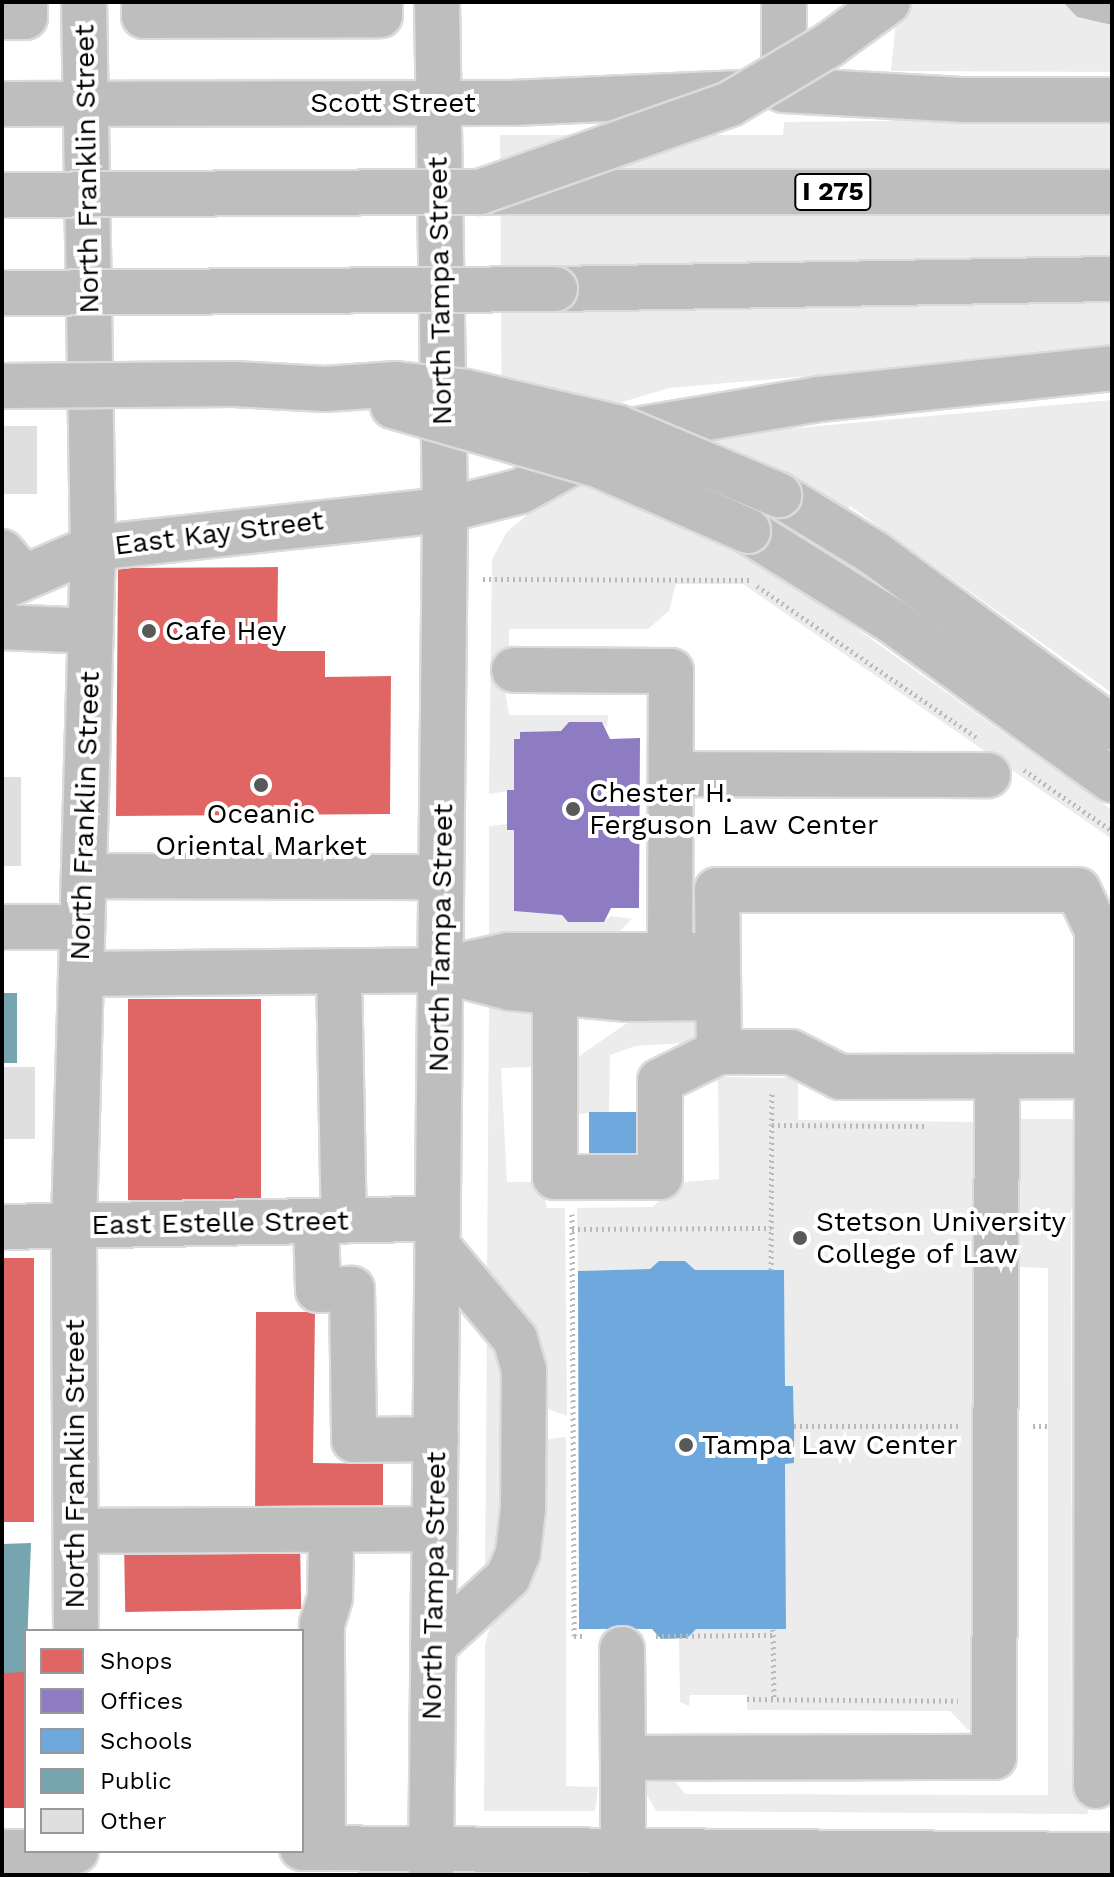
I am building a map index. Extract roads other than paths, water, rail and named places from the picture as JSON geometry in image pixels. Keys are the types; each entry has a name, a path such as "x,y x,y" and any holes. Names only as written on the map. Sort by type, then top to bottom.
{"main road":[{"path":"2,17 25,17 25,2"},
{"name":"North Franklin Street","path":"76,1629 74,1224 93,548 84,2"},
{"path":"144,2 144,16 380,15 380,2"},
{"name":"North Tampa Street","path":"431,1862 445,510 435,103 437,2"},
{"path":"784,2 784,90"},
{"path":"480,192 730,104 817,53 888,2"},
{"name":"Scott Street","path":"2,104 651,101 784,90 961,100 1112,100"},
{"name":"I 275","path":"2,195 1112,192"},
{"path":"2,293 555,289 1112,279"},
{"name":"East Kay Street","path":"9,572 93,548 445,510 521,491 630,431 819,399 1112,368"},
{"path":"2,386 234,384 325,389 431,387 560,410 672,448 779,495 874,553 1112,728"},
{"path":"325,389 542,446 648,485 748,531 892,621 1112,780"},
{"path":"2,627 91,631"},
{"path":"514,670 671,671 670,955 628,999"},
{"path":"671,774 994,759"},
{"path":"84,876 441,877"},
{"path":"719,1052 717,890 1078,890 1097,930 1097,1076 1104,1235 1096,1786"},
{"path":"2,927 82,927"},
{"path":"81,974 440,970 508,955 718,955"},
{"path":"440,970 510,988 628,999 718,998"},
{"path":"339,971 330,1221 318,1290 352,1289 354,1440 436,1439"},
{"path":"555,992 555,1177 660,1177 660,1081 719,1052 791,1052 840,1077 1097,1076"},
{"path":"623,1758 994,1757 997,1076"},
{"name":"East Estelle Street","path":"2,1227 330,1221 438,1233"},
{"path":"433,1646 508,1577 518,1553 523,1509 524,1370 515,1339 438,1233"},
{"path":"76,1531 435,1529"},
{"path":"331,1551 330,1597 322,1624 312,1848 431,1862 623,1850 906,1864 1112,1855"},
{"path":"621,1640 623,1850"},
{"path":"2,1852 24,1852"},
{"path":"77,1853 79,1875"}],"place":[{"name":"Cafe Hey","path":"149,631"},
{"name":"Oceanic Oriental Market","path":"261,785"},
{"name":"Chester H. Ferguson Law Center","path":"573,809"},
{"name":"Stetson University College of Law","path":"800,1238"},
{"name":"Tampa Law Center","path":"686,1445"}]}
